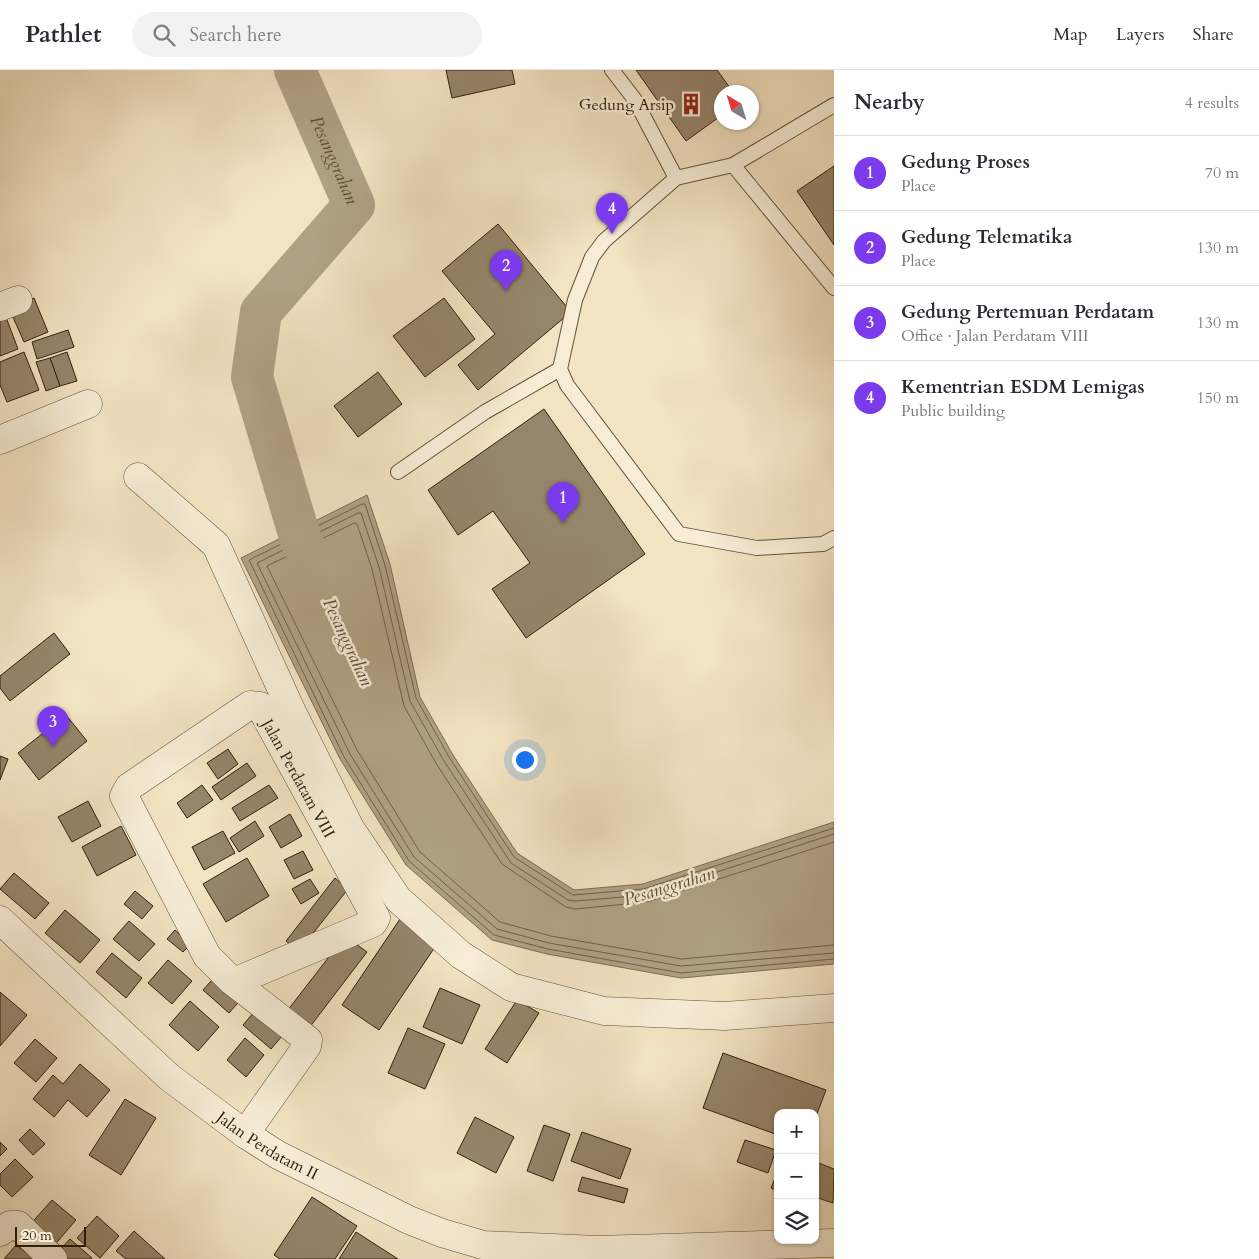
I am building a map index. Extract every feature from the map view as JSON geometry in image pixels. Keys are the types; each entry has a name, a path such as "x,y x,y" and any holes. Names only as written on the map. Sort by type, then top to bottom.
{"street":[{"path":"0,440 88,404"},
{"path":"138,477 216,545 291,710 350,828 398,899 461,955 511,987 604,1011 726,1016 834,1008"},
{"name":"Jalan Perdatam VIII","path":"234,982 373,923 376,918 260,706 256,704 250,705 129,787 124,796 207,956 234,982 306,1037 308,1043 245,1134"},
{"name":"Jalan Perdatam II","path":"0,920 169,1077 245,1134 278,1155 409,1220 442,1233 480,1252 834,1243"},
{"path":"5,1228 18,1226 53,1259"}],"lane":[{"path":"612,70 635,100 676,178"},
{"path":"834,105 733,165 676,178 617,229 592,257 575,300 560,368 567,385 679,534 757,548 822,544 834,538"},
{"path":"733,165 834,288"},
{"path":"398,472 485,412 560,368"}],"water":[{"path":"367,495 390,564 420,697 453,755 517,853 574,890 643,884 834,822 834,964 681,978 547,954 492,940 406,865 340,759 241,558"}],"building":[{"path":"446,70 512,70 515,84 452,98"},
{"name":"Gedung Arsip","path":"636,70 717,70 728,85 714,85 714,121 686,141"},
{"path":"834,166 834,245 797,191"},
{"path":"498,224 571,312 478,390 458,365 495,334 442,271"},
{"path":"34,298 48,332 24,342 9,308"},
{"path":"444,298 475,339 425,377 393,336"},
{"path":"4,312 18,349 0,356 0,314"},
{"path":"68,330 74,347 37,359 32,342"},
{"path":"24,352 39,390 7,402 0,385 0,362"},
{"path":"67,352 77,381 60,386 50,358"},
{"path":"50,358 60,386 46,391 36,362"},
{"path":"378,372 402,404 358,437 334,406"},
{"path":"544,409 645,554 526,638 492,589 530,563 493,511 458,535 428,490"},
{"path":"54,633 70,654 10,701 0,688 0,676"},
{"path":"66,715 87,741 39,780 18,753"},
{"path":"228,749 238,764 218,779 207,763"},
{"path":"0,756 8,759 0,780"},
{"path":"247,763 256,776 221,800 212,787"},
{"path":"202,785 213,800 187,818 177,803"},
{"path":"269,785 278,798 240,821 232,808"},
{"path":"88,801 101,826 72,842 58,817"},
{"path":"290,814 302,836 281,848 269,827"},
{"path":"255,821 264,836 239,852 230,838"},
{"path":"121,826 136,855 97,876 82,847"},
{"path":"223,831 235,853 204,870 192,847"},
{"path":"303,851 313,870 294,879 284,860"},
{"path":"247,858 269,896 226,922 203,884"},
{"path":"14,873 49,903 35,919 0,889"},
{"path":"335,878 348,889 299,951 286,941"},
{"path":"310,879 319,893 301,904 292,889"},
{"path":"135,891 153,906 142,919 124,904"},
{"path":"65,910 100,940 80,963 45,933"},
{"path":"402,916 439,941 379,1030 342,1005"},
{"path":"129,921 155,944 139,961 113,939"},
{"path":"175,930 191,944 183,952 167,939"},
{"path":"345,936 367,952 306,1032 284,1015"},
{"path":"112,953 142,978 126,998 96,972"},
{"path":"168,960 192,981 172,1004 148,983"},
{"path":"218,973 244,996 229,1013 203,990"},
{"path":"440,988 480,1005 462,1044 423,1027"},
{"path":"0,992 27,1015 0,1046"},
{"path":"517,1000 539,1013 507,1063 485,1049"},
{"path":"190,1001 219,1027 198,1051 169,1025"},
{"path":"260,1005 288,1029 271,1049 243,1025"},
{"path":"408,1028 445,1044 425,1089 388,1073"},
{"path":"245,1038 264,1055 246,1077 227,1060"},
{"path":"35,1039 57,1058 36,1082 14,1063"},
{"path":"723,1053 826,1090 819,1109 774,1109 774,1134 703,1108"},
{"path":"80,1064 110,1090 87,1117 68,1100 54,1117 33,1099 53,1075 63,1084"},
{"path":"125,1099 156,1118 121,1175 89,1155"},
{"path":"475,1117 514,1137 496,1173 457,1153"},
{"path":"544,1125 570,1134 553,1181 527,1171"},
{"path":"30,1129 45,1144 33,1155 19,1140"},
{"path":"582,1132 631,1149 620,1179 571,1161"},
{"path":"745,1140 774,1149 774,1156 768,1173 737,1162"},
{"path":"0,1142 7,1149 0,1156"},
{"path":"15,1159 33,1177 12,1197 0,1185 0,1174"},
{"path":"819,1163 834,1169 833,1203 819,1198"},
{"path":"582,1177 628,1189 624,1203 578,1191"},
{"path":"312,1197 357,1226 335,1259 280,1259 274,1255"},
{"path":"52,1200 76,1220 52,1248 28,1227"},
{"path":"97,1216 119,1236 100,1258 77,1238"},
{"path":"134,1231 165,1259 126,1259 116,1251"},
{"path":"356,1232 398,1259 339,1259"},
{"path":"70,1239 92,1258 67,1259 58,1252"},
{"path":"16,1245 34,1259 4,1259"}],"waterway":[{"name":"Pesanggrahan","path":"295,70 354,205 261,312 252,377 300,537 320,583"}],"place":[{"name":"Gedung Arsip","path":"691,104"},
{"name":"Kementrian ESDM Lemigas","path":"612,234"},
{"name":"Gedung Telematika","path":"506,291"},
{"name":"Gedung Proses","path":"563,523"},
{"name":"Gedung Pertemuan Perdatam","path":"53,747"}]}
